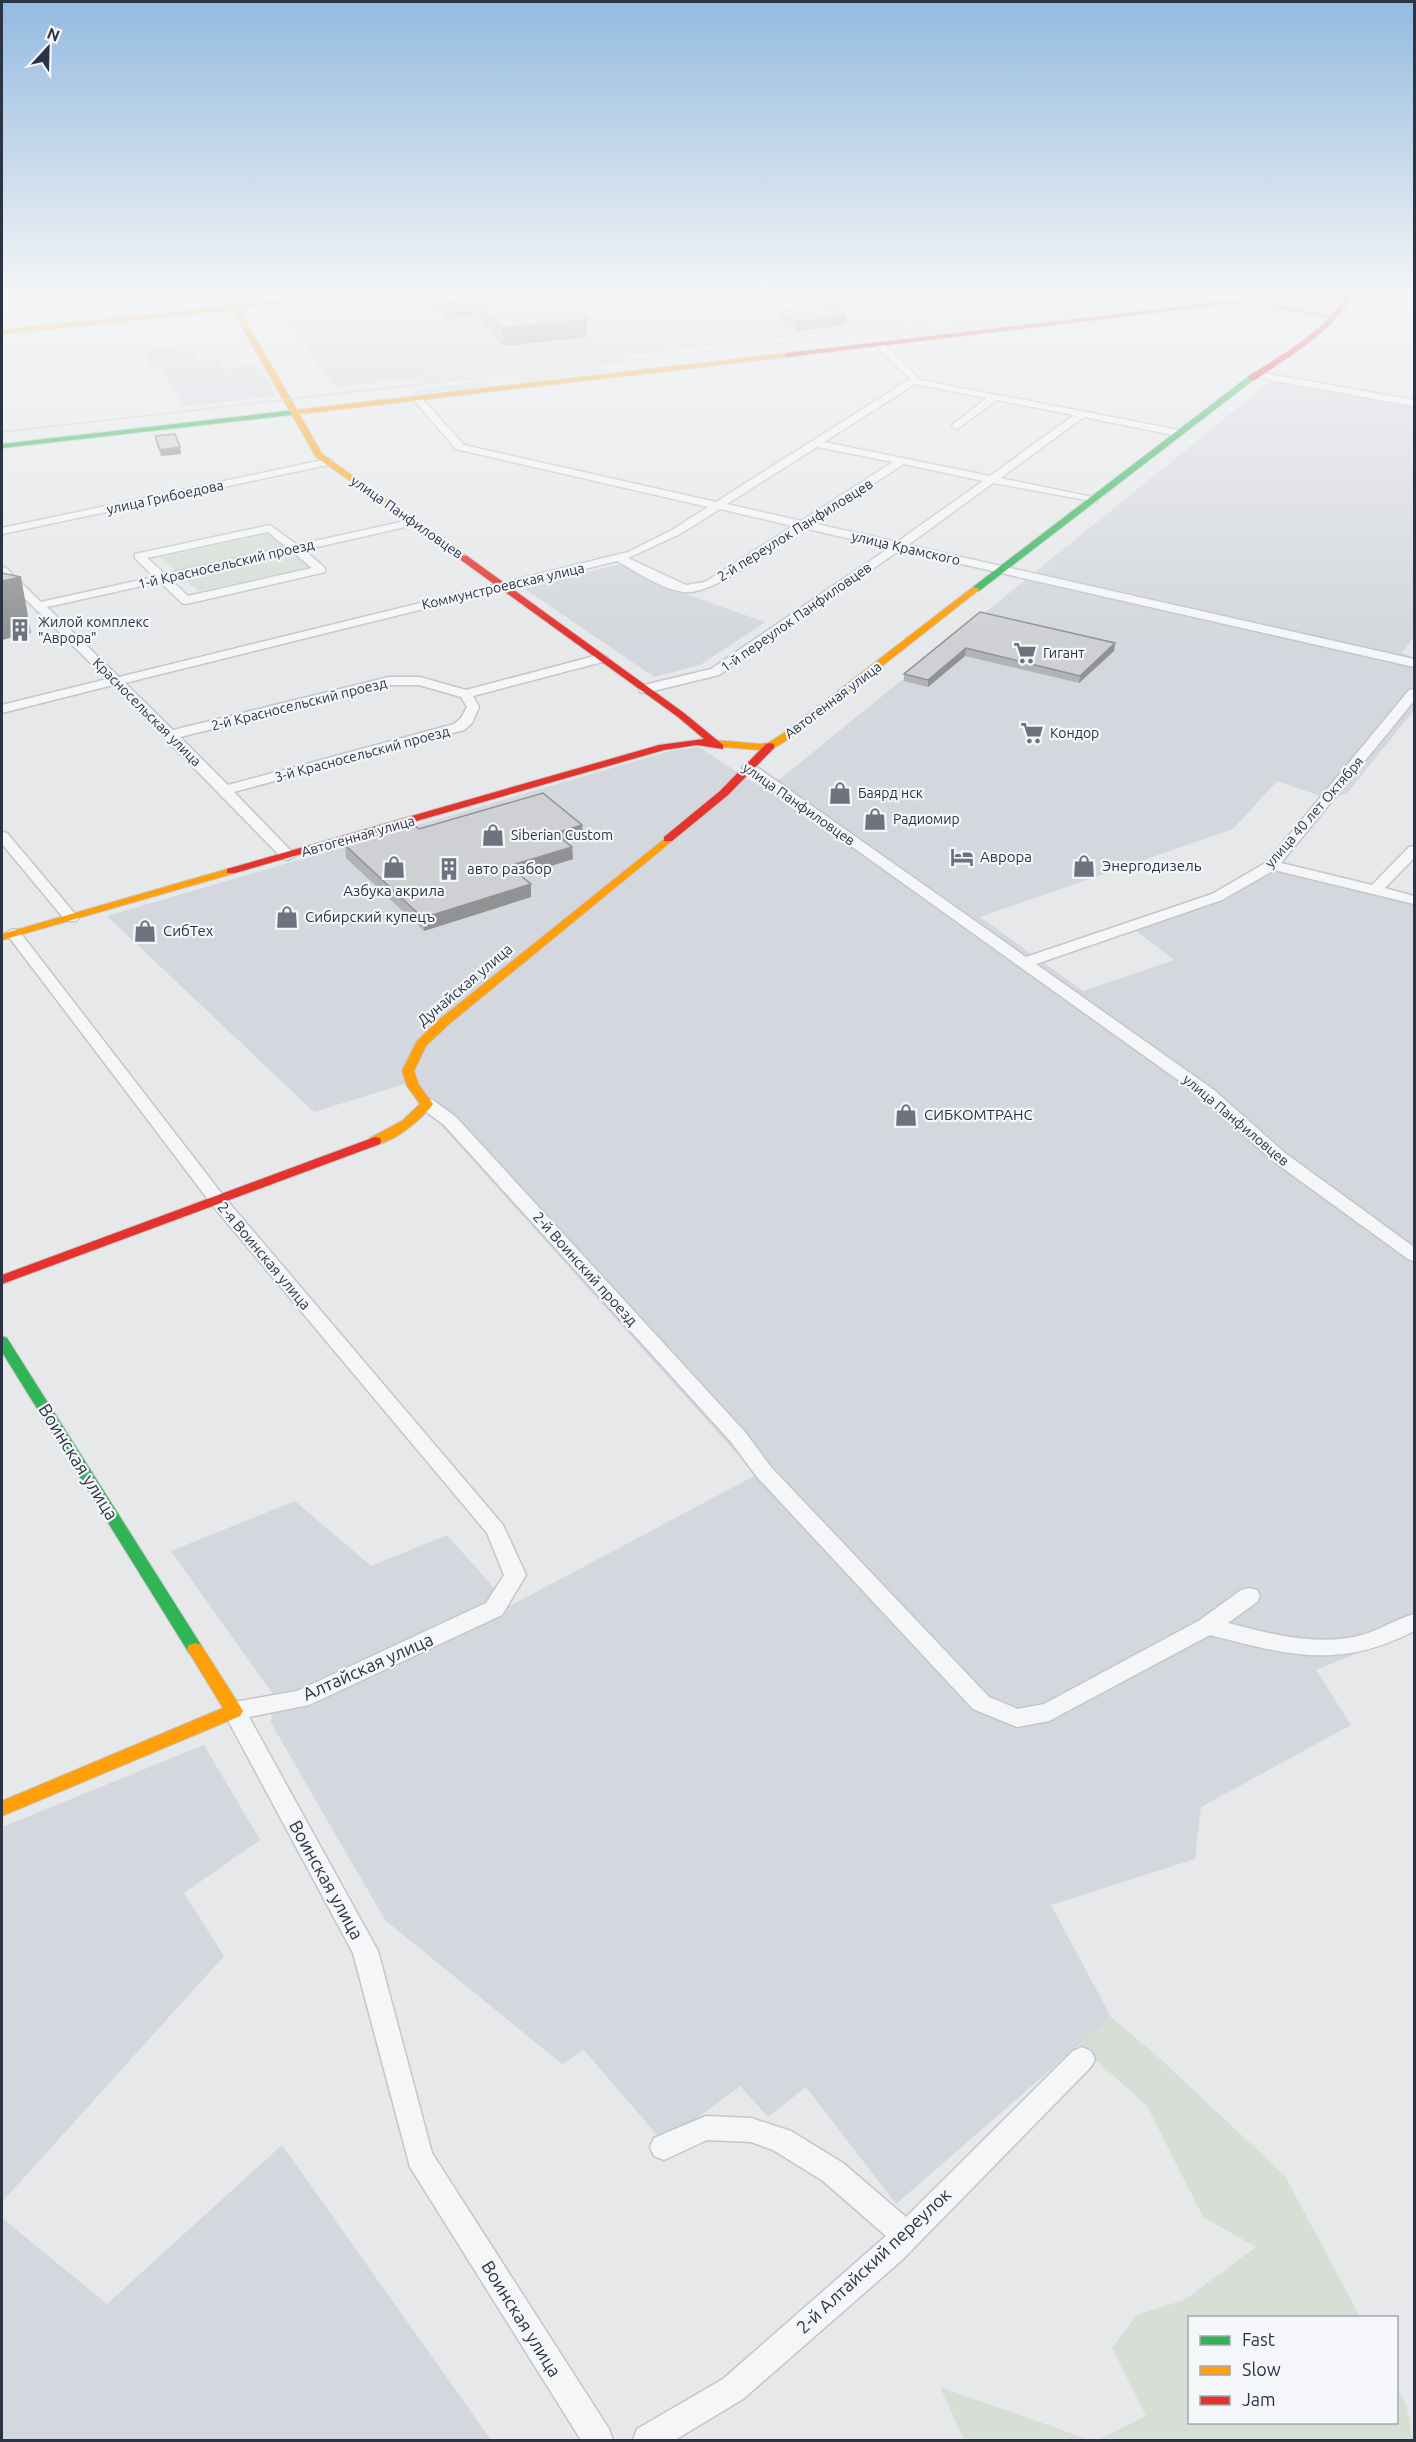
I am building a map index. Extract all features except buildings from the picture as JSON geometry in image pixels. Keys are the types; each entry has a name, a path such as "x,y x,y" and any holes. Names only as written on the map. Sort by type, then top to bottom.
{"street":[{"name":"улица Панфиловцев","path":"293,409 319,455 328,462 645,689 740,762 1184,1076 1208,1094 1279,1157 1414,1255"},
{"path":"2,446 321,409"},
{"name":"улица Крамского","path":"427,409 460,447 1414,663"},
{"name":"Коммунстроевская улица","path":"2,709 632,555 676,532 868,409"},
{"path":"957,426 980,409"},
{"path":"1055,409 1179,433"},
{"name":"Автогенная улица","path":"8,936 655,749 687,743 743,747 770,746 867,676 1001,569 1211,409"},
{"name":"1-й переулок Панфиловцев","path":"645,689 715,672 899,546 1082,414"},
{"path":"814,443 1093,500"},
{"name":"2-й переулок Панфиловцев","path":"619,558 659,579 685,589 708,585 902,461"},
{"name":"улица Грибоедова","path":"2,531 328,462"},
{"name":"1-й Красносельский проезд","path":"38,606 414,522"},
{"path":"270,528 296,549 321,570 186,600 139,556 270,528"},
{"name":"Красносельская улица","path":"2,570 117,681 288,856"},
{"path":"466,694 602,658"},
{"name":"2-й Красносельский проезд","path":"170,735 389,681 420,681 466,694"},
{"name":"улица 40 лет Октября","path":"1024,963 1217,897 1272,865 1414,693"},
{"name":"3-й Красносельский проезд","path":"226,790 459,727 467,720 472,707 466,694"},
{"name":"Дунайская улица","path":"427,1104 413,1086 408,1071 421,1044 444,1022 724,793 740,762 770,746"},
{"path":"2,836 71,918"},
{"path":"1375,890 1414,850"},
{"path":"1272,865 1414,900"},
{"name":"2-я Воинская улица","path":"8,936 219,1202 496,1530 514,1575"},
{"path":"2,1280 219,1202 369,1144 407,1124 427,1104"},
{"name":"2-й Воинский проезд","path":"427,1104 450,1121 738,1437 764,1472 981,1703 1017,1718 1049,1712 1208,1626 1249,1596"},
{"name":"Воинская улица","path":"2,1341 234,1711 364,1951 420,2158 598,2440"},
{"name":"Алтайская улица","path":"2,1809 234,1711 301,1699 494,1609 514,1575"},
{"path":"1208,1626 1280,1645 1331,1650 1354,1647 1398,1632 1414,1622"},
{"name":"2-й Алтайский переулок","path":"648,2440 733,2389 906,2235 1082,2059"},
{"path":"664,2147 706,2128 751,2130 781,2140 833,2172 906,2235"}],"shaded area":[{"path":"1236,409 1414,409 1414,637 1402,653 1414,657 1414,710 1347,793 1329,799 1277,781 1233,829 980,917 1083,991 1174,960 1135,930 1206,905 1253,882 1274,868 1414,905 1414,1631 1316,1670 1351,1725 1201,1807 1195,1859 1051,1905 1111,2017 896,2204 806,2087 768,2117 740,2086 664,2143 584,2050 562,2064 385,1920 271,1723 273,1694 171,1551 295,1501 371,1566 447,1535 510,1606 756,1475 404,1084 314,1112 107,916 670,751 699,747 752,782 765,785 780,779"},
{"path":"268,534 313,567 198,591 160,557"},
{"path":"621,564 683,593 765,622 700,665 654,677 522,587"},
{"path":"204,1745 260,1840 184,1893 224,1956 2,2202 2,1827"},
{"path":"1111,2017 1155,2054 1285,2176 1359,2316 1188,2316 1188,2424 1398,2424 1398,2389 1406,2404 1413,2440 1098,2440 1146,2416 1112,2348 1137,2315 1184,2300 1256,2247 1203,2217 1147,2106 1079,2045"},
{"path":"282,2145 491,2440 2,2440 2,2218 107,2304"},
{"path":"940,2387 1090,2440 964,2440"}],"tram line":[{"path":"2,432 204,409"}],"traffic: fast":[{"path":"976,589 1212,409"},
{"path":"2,446 296,412"},
{"path":"2,1341 195,1649"}],"traffic: slow":[{"path":"293,409 319,455 464,558"},
{"path":"296,412 322,409"},
{"path":"712,743 770,746 785,737 976,589"},
{"path":"375,1141 407,1124 427,1104 413,1086 408,1071 421,1044 444,1022 668,839"},
{"path":"2,937 231,871"},
{"path":"2,1809 234,1711 195,1649"}],"traffic: jam":[{"path":"464,558 681,715 719,747"},
{"path":"231,871 663,747 697,742 712,743"},
{"path":"668,839 724,793 770,746"},
{"path":"2,1280 375,1141"}],"place":[{"name":"Жилой комплекс \"Аврора\"","path":"20,630"},
{"name":"Гигант","path":"1025,653"},
{"name":"Кондор","path":"1032,733"},
{"name":"Баярд нск","path":"840,793"},
{"name":"Радиомир","path":"875,819"},
{"name":"Siberian Custom","path":"493,835"},
{"name":"Аврора","path":"962,857"},
{"name":"Энергодизель","path":"1084,866"},
{"name":"Азбука акрила","path":"394,867"},
{"name":"авто разбор","path":"449,869"},
{"name":"Сибирский купецъ","path":"287,917"},
{"name":"СибТех","path":"145,931"},
{"name":"СИБКОМТРАНС","path":"906,1115"}]}
